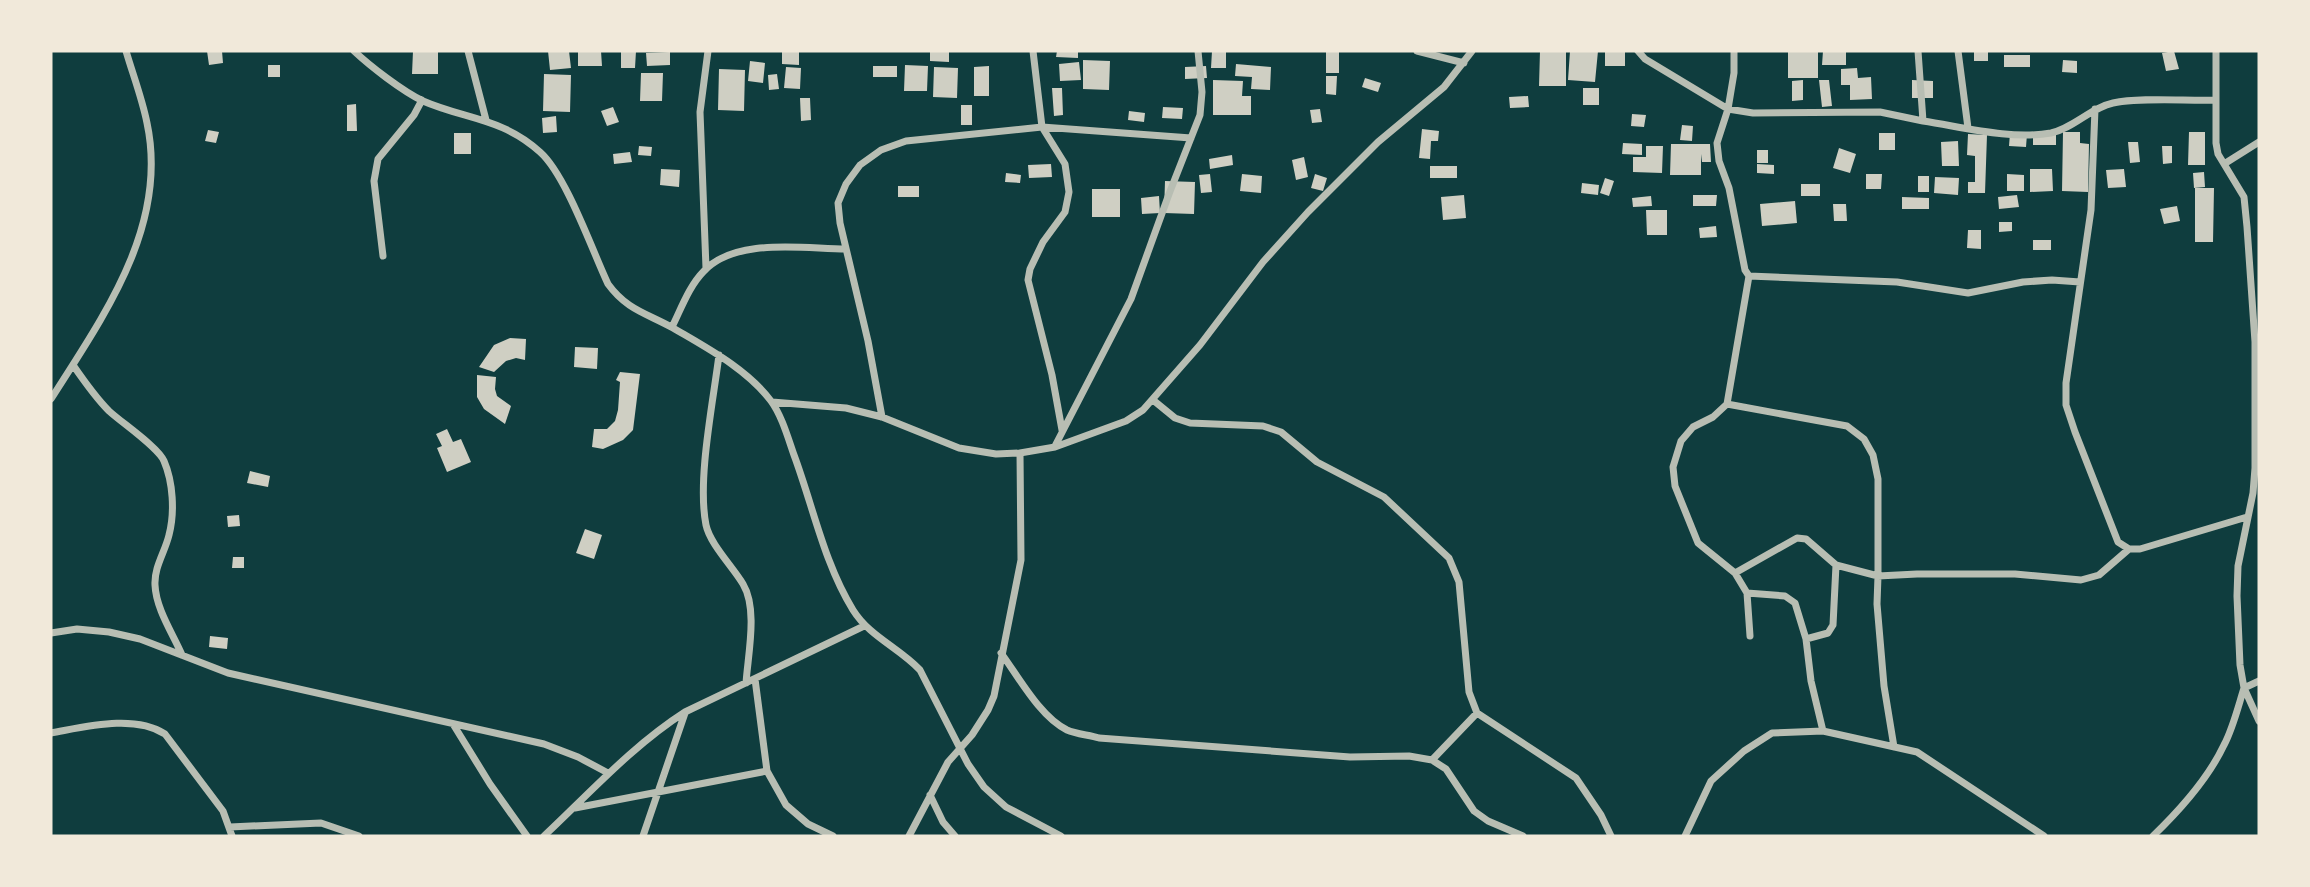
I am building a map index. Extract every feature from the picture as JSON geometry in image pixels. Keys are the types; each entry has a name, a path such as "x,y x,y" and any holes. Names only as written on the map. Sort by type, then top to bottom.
{"street":[{"path":"51,399 120,287 145,213 150,183 148,124 126,51"},
{"path":"354,51 422,100 486,120 517,135 540,152 557,172 608,284 617,297 630,308 671,327 719,355 772,402 789,440 838,582 864,626 920,670 984,787 1006,807 1061,836"},
{"path":"468,51 486,120"},
{"path":"706,268 700,112 708,51"},
{"path":"1033,51 1042,127 1065,164 1069,192 1065,212 1044,242 1030,269 1028,280 1063,431"},
{"path":"1055,447 1131,299 1200,115 1202,92 1198,51"},
{"path":"1417,51 1464,63"},
{"path":"772,402 846,408 882,417 959,448 996,454 1055,447 1126,421 1153,400 1200,345 1263,262 1308,212 1378,142 1444,87 1472,51"},
{"path":"1638,51 1645,59 1728,109 1753,113 1854,110 1968,128 2015,133 2052,132 2113,103 2215,100"},
{"path":"1734,51 1734,73 1728,109 1717,143 1745,270 1749,276 1727,404 1713,417 1693,427 1681,441 1673,467 1675,486 1698,543 1735,573 1747,593 1750,636"},
{"path":"1918,51 1923,121"},
{"path":"1958,51 1968,128"},
{"path":"2216,51 2216,144 2224,164 2244,197 2257,369 2253,493 2238,566 2237,596 2240,665 2245,688 2259,721"},
{"path":"383,256 374,181 378,159 414,115 422,100"},
{"path":"2095,110 2091,210 2066,383 2066,405 2119,542 2129,550"},
{"path":"882,417 869,341 846,249 838,203 846,184 860,165 881,150 906,141 1042,127 1191,138"},
{"path":"2224,164 2259,142"},
{"path":"671,327 695,282 706,268 742,251 760,248 846,249"},
{"path":"1749,276 1897,282 1968,293 2023,282 2080,282"},
{"path":"719,355 704,502 707,528 750,596 746,683"},
{"path":"73,365 97,398 163,457 169,476 172,517 156,570 155,587 158,602 182,655"},
{"path":"1153,400 1175,418 1190,423 1263,426 1281,432 1317,462 1384,497 1448,558 1459,582 1469,692 1477,713 1576,778 1601,815 1611,836"},
{"path":"1727,404 1847,426 1864,439 1873,455 1878,479 1877,604 1884,686 1894,747"},
{"path":"909,836 948,762 961,749 988,710 994,696 1021,560 1020,453"},
{"path":"1735,573 1797,538 1806,539 1836,565 1878,576 2015,574 2081,580 2099,575 2129,550 2248,517"},
{"path":"1806,639 1828,634 1833,625 1836,565"},
{"path":"1747,593 1785,596 1795,603 1806,639 1811,681 1823,731"},
{"path":"544,836 608,773 661,727 685,712 864,626"},
{"path":"51,633 76,629 109,632 140,639 228,673 544,744 578,757 608,773"},
{"path":"1001,653 1042,709 1057,724 1069,731 1099,738 1350,757 1409,756 1432,760 1446,769 1474,811 1488,821 1523,836"},
{"path":"755,678 767,771 786,805 808,824 833,836"},
{"path":"2153,836 2176,812 2215,762 2225,744 2245,688 2259,681"},
{"path":"643,836 685,712"},
{"path":"1432,760 1477,713"},
{"path":"51,733 115,724 152,726 165,734 223,811 232,836"},
{"path":"453,724 490,784 527,836"},
{"path":"1685,836 1711,781 1744,751 1772,733 1823,731 1917,752 2044,836"},
{"path":"574,808 767,771"},
{"path":"930,795 943,822 955,836"},
{"path":"230,827 321,823 359,836"}],"building":[{"path":"207,51 222,51 223,63 209,65"},
{"path":"413,51 438,51 438,74 412,74"},
{"path":"548,51 569,51 571,68 550,70"},
{"path":"578,51 601,51 602,66 578,66"},
{"path":"621,51 636,51 635,68 621,68"},
{"path":"782,51 799,51 799,65 782,64"},
{"path":"930,51 949,51 949,62 930,61"},
{"path":"1057,51 1078,51 1078,58 1056,57"},
{"path":"1212,51 1226,51 1226,68 1211,68"},
{"path":"1326,51 1339,51 1339,73 1326,73"},
{"path":"1540,51 1566,51 1566,86 1539,86"},
{"path":"1570,51 1598,51 1595,82 1568,80"},
{"path":"1605,51 1625,51 1625,66 1605,66"},
{"path":"1788,51 1818,51 1818,78 1788,78"},
{"path":"1823,51 1846,51 1846,65 1822,65"},
{"path":"1974,51 1988,51 1988,61 1974,61"},
{"path":"2174,51 2179,69 2166,71 2162,53"},
{"path":"670,52 670,65 647,66 646,53"},
{"path":"2004,55 2030,55 2030,67 2004,67"},
{"path":"1083,60 1110,61 1109,90 1083,89"},
{"path":"2063,60 2077,61 2077,73 2062,72"},
{"path":"750,61 765,63 763,83 748,81"},
{"path":"1079,62 1081,80 1060,81 1059,64"},
{"path":"1236,64 1271,67 1270,90 1251,89 1252,77 1235,76"},
{"path":"268,65 280,65 280,77 268,77"},
{"path":"905,65 928,66 927,91 904,91"},
{"path":"873,66 897,66 897,77 873,77"},
{"path":"989,66 989,96 974,96 974,67"},
{"path":"1206,66 1207,78 1185,79 1185,67"},
{"path":"786,67 801,68 800,89 784,88"},
{"path":"934,67 958,68 957,98 933,97"},
{"path":"1857,68 1858,78 1871,77 1872,99 1850,100 1850,85 1841,85 1841,69"},
{"path":"719,69 745,70 744,111 718,110"},
{"path":"641,73 663,73 662,101 640,101"},
{"path":"544,74 571,75 570,112 543,111"},
{"path":"777,74 779,89 769,90 768,75"},
{"path":"1326,76 1337,76 1336,95 1326,94"},
{"path":"1365,78 1381,83 1378,92 1362,87"},
{"path":"1213,80 1243,81 1242,96 1251,96 1251,115 1213,115"},
{"path":"1803,80 1803,100 1792,101 1792,81"},
{"path":"1819,80 1829,80 1832,106 1822,107"},
{"path":"1912,80 1933,81 1933,98 1912,98"},
{"path":"1052,88 1062,88 1063,115 1054,116"},
{"path":"1583,88 1599,88 1599,105 1583,105"},
{"path":"1528,96 1529,107 1510,108 1509,97"},
{"path":"800,98 810,98 811,120 801,121"},
{"path":"356,104 357,131 347,131 347,105"},
{"path":"961,105 972,105 972,125 961,125"},
{"path":"613,107 619,122 607,126 601,111"},
{"path":"1163,107 1183,108 1182,119 1162,118"},
{"path":"1320,109 1322,122 1312,123 1310,110"},
{"path":"1129,111 1145,113 1144,122 1128,120"},
{"path":"1632,114 1646,115 1644,127 1631,126"},
{"path":"556,116 557,132 543,133 542,118"},
{"path":"1682,125 1693,126 1692,141 1680,140"},
{"path":"1422,129 1439,131 1438,141 1431,141 1430,159 1419,158"},
{"path":"208,130 219,132 216,143 205,141"},
{"path":"2063,132 2080,132 2080,143 2089,144 2088,192 2062,191"},
{"path":"2189,132 2205,132 2205,165 2188,165"},
{"path":"454,133 471,133 471,154 454,154"},
{"path":"1879,133 1895,133 1895,150 1879,150"},
{"path":"2010,133 2027,134 2026,147 2009,146"},
{"path":"2033,133 2056,133 2056,145 2033,145"},
{"path":"1968,134 1987,135 1985,193 1968,193 1968,182 1975,182 1975,156 1967,155"},
{"path":"1958,141 1959,166 1942,166 1941,142"},
{"path":"2128,142 2138,142 2140,162 2130,163"},
{"path":"1623,143 1642,144 1642,155 1622,154"},
{"path":"1671,144 1710,144 1711,162 1702,162 1701,154 1701,175 1670,175"},
{"path":"639,146 652,147 651,156 638,155"},
{"path":"1646,146 1663,146 1662,173 1633,172 1633,157 1646,157"},
{"path":"2162,146 2172,146 2172,163 2163,164"},
{"path":"1839,148 1856,154 1850,173 1833,168"},
{"path":"1757,150 1768,150 1768,163 1757,163"},
{"path":"630,152 632,162 614,164 613,154"},
{"path":"1232,155 1233,165 1210,169 1209,159"},
{"path":"1304,157 1308,177 1296,180 1292,160"},
{"path":"1051,164 1052,177 1029,178 1028,165"},
{"path":"1757,164 1774,165 1774,174 1757,173"},
{"path":"1430,166 1457,166 1457,178 1430,178"},
{"path":"661,169 680,170 679,187 660,185"},
{"path":"2030,169 2052,169 2053,191 2030,192"},
{"path":"2124,169 2126,187 2108,188 2106,170"},
{"path":"2204,172 2205,187 2194,188 2193,173"},
{"path":"1006,173 1021,175 1020,183 1005,182"},
{"path":"1210,174 1212,192 1201,193 1199,175"},
{"path":"1242,174 1262,176 1261,193 1240,191"},
{"path":"1315,174 1327,178 1323,191 1311,188"},
{"path":"1866,174 1882,174 1881,189 1866,189"},
{"path":"2007,174 2024,175 2024,191 2007,191"},
{"path":"1918,176 1929,176 1929,192 1918,192"},
{"path":"1935,177 1959,178 1958,195 1934,193"},
{"path":"1605,178 1614,181 1609,196 1600,193"},
{"path":"1165,181 1195,182 1194,214 1164,213"},
{"path":"1582,183 1599,185 1598,195 1581,193"},
{"path":"1801,184 1820,184 1820,196 1801,196"},
{"path":"898,186 919,186 919,197 898,197"},
{"path":"2195,188 2214,188 2213,242 2195,242"},
{"path":"1092,189 1120,189 1120,217 1092,217"},
{"path":"1464,195 1466,218 1443,220 1441,197"},
{"path":"1693,195 1717,195 1716,206 1693,206"},
{"path":"2017,195 2019,207 1999,209 1998,197"},
{"path":"1159,196 1160,213 1142,214 1141,198"},
{"path":"1651,196 1652,206 1633,207 1632,198"},
{"path":"1902,197 1929,198 1929,209 1902,209"},
{"path":"1795,201 1797,223 1762,226 1760,204"},
{"path":"1833,204 1846,204 1847,221 1834,221"},
{"path":"2177,206 2180,221 2164,224 2160,209"},
{"path":"1646,210 1667,210 1667,235 1647,235"},
{"path":"1999,222 2012,222 2012,231 1999,232"},
{"path":"1716,226 1717,237 1700,238 1699,228"},
{"path":"1968,230 1981,230 1981,249 1967,248"},
{"path":"2033,240 2051,240 2051,250 2033,250"},
{"path":"510,338 526,339 525,360 516,358 506,361 494,372 479,367 494,345"},
{"path":"575,347 598,348 597,369 574,367"},
{"path":"620,372 640,374 633,430 623,440 603,449 592,447 594,429 607,429 615,421 620,382 616,380"},
{"path":"477,375 496,377 497,396 511,406 505,424 484,409 477,397"},
{"path":"447,429 453,442 461,439 471,462 447,472 437,448 442,446 436,434"},
{"path":"250,471 270,476 268,487 247,483"},
{"path":"239,515 240,526 228,527 227,516"},
{"path":"585,529 602,535 594,559 576,553"},
{"path":"233,557 244,557 244,568 232,568"},
{"path":"210,636 228,638 227,649 209,647"}]}
